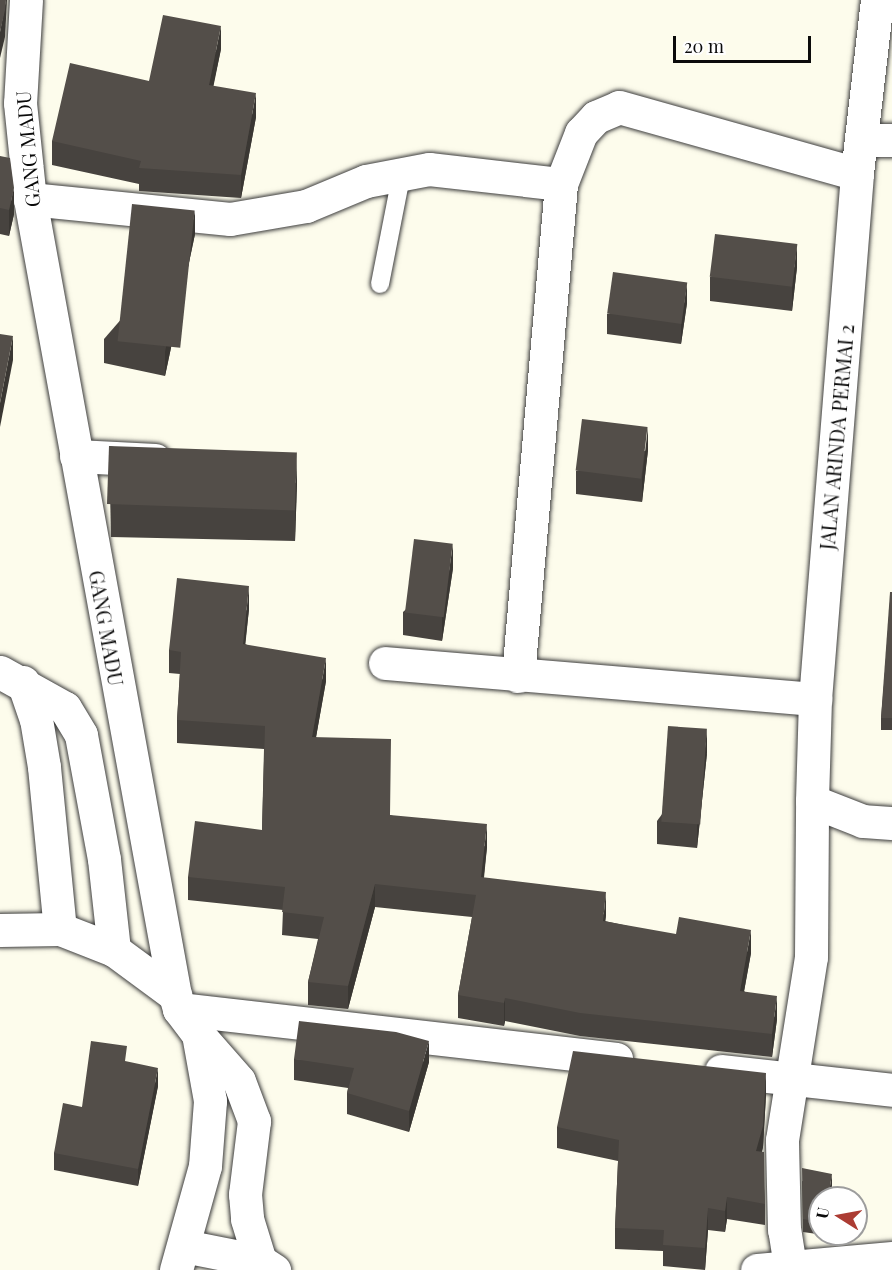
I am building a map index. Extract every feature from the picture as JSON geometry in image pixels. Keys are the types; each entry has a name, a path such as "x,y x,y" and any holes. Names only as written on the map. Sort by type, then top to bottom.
{"street":[{"name":"GANG MADU","path":"26,0 20,103 30,199 76,456 184,1013 210,1101 205,1166 180,1258"},
{"name":"JALAN ARINDA PERMAI 2","path":"777,1268 783,1230 782,1140 790,1078 811,957 815,699 857,174 876,140 877,0"},
{"path":"518,676 561,184 581,133 596,117 619,107 857,174"},
{"path":"30,199 230,219 306,206 366,181 402,172 463,171 561,184"},
{"path":"76,456 187,461"},
{"path":"385,663 518,676 815,699"},
{"path":"12,677 65,708 81,735 104,859 114,950"},
{"path":"12,677 36,719 43,759 60,929"},
{"path":"812,801 863,821 892,823"},
{"path":"0,930 60,929 114,950 184,1013 239,1081 254,1121 245,1194 247,1219 267,1266 180,1258"},
{"path":"184,1013 641,1062"},
{"path":"687,1067 892,1090"},
{"path":"777,1268 892,1258"}],"lane":[{"path":"380,284 402,172"}],"building":[{"path":"0,0 6,0 0,32"},
{"path":"163,15 221,26 209,85 256,93 241,175 139,168 141,161 52,141 70,63 149,81"},
{"path":"0,156 10,158 14,188 9,210 0,208"},
{"path":"132,204 195,211 180,348 118,341"},
{"path":"715,234 797,244 792,287 710,277"},
{"path":"613,272 687,282 681,324 607,314"},
{"path":"0,334 13,336 0,403"},
{"path":"582,419 648,427 641,479 576,471"},
{"path":"109,446 297,453 295,511 107,504"},
{"path":"414,539 453,544 444,617 405,612"},
{"path":"177,578 249,586 243,644 326,658 312,737 391,739 390,815 487,824 481,877 606,892 603,921 676,934 679,917 751,930 740,991 777,996 772,1034 580,1013 505,998 504,1003 458,995 476,895 375,884 348,986 308,982 324,917 282,912 285,887 188,877 195,821 262,830 265,726 177,720 181,652 169,650"},
{"path":"890,592 892,592 892,718 881,718"},
{"path":"668,726 707,729 700,824 661,822"},
{"path":"299,1021 396,1032 429,1041 409,1111 347,1093 354,1068 294,1059"},
{"path":"91,1041 127,1046 125,1061 158,1068 138,1169 54,1153 63,1103 82,1107"},
{"path":"573,1051 766,1073 763,1126 756,1151 764,1152 765,1204 727,1197 725,1211 708,1208 705,1248 663,1245 664,1230 615,1228 619,1140 557,1127"},
{"path":"802,1168 832,1174 830,1186 808,1186 808,1220 803,1219"}]}
